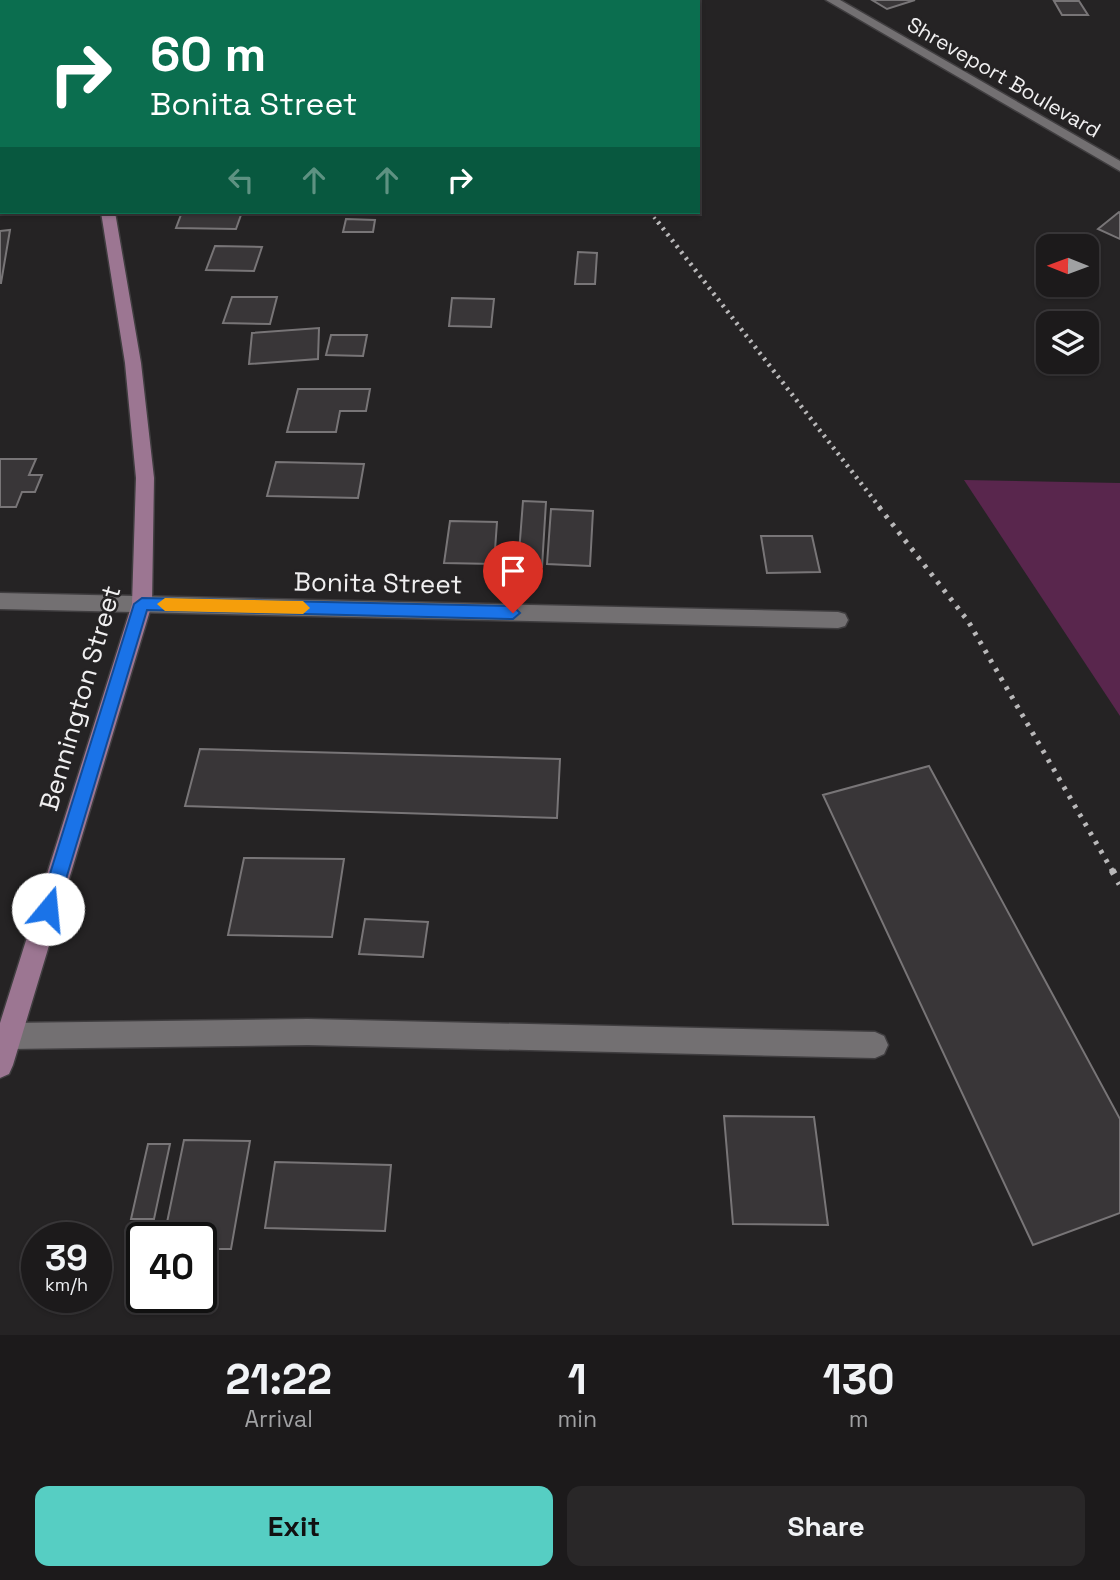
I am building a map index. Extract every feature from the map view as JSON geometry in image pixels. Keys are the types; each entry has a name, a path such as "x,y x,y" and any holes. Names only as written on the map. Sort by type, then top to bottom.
{"street":[{"name":"Shreveport Boulevard","path":"832,0 1120,167"},
{"name":"Bennington Street","path":"0,1065 142,604 145,478 133,363 108,214"},
{"name":"Bonita Street","path":"0,601 838,620"},
{"path":"9,1036 308,1032 875,1045"}],"shaded area":[{"path":"964,480 1120,483 1120,716"}],"building":[{"path":"872,0 915,0 887,9"},
{"path":"1054,1 1079,1 1088,15 1062,15"},
{"path":"1119,212 1120,239 1098,229"},
{"path":"181,214 241,214 236,229 176,228"},
{"path":"346,219 375,220 373,232 343,232"},
{"path":"10,230 1,283 0,283 0,231"},
{"path":"215,246 262,247 254,271 206,270"},
{"path":"578,252 597,253 595,284 575,284"},
{"path":"232,297 277,297 270,324 223,323"},
{"path":"452,298 494,299 491,327 449,326"},
{"path":"319,328 318,359 249,364 252,333"},
{"path":"331,335 367,335 363,356 326,355"},
{"path":"298,389 370,389 366,411 340,411 336,432 287,432"},
{"path":"0,459 36,459 29,475 42,475 35,492 22,492 16,507 0,507"},
{"path":"276,462 364,464 358,498 267,496"},
{"path":"523,501 546,502 542,567 518,566"},
{"path":"551,509 593,511 590,566 547,564"},
{"path":"450,521 497,522 494,564 444,563"},
{"path":"761,536 812,536 820,572 767,573"},
{"path":"200,749 560,759 557,818 185,806"},
{"path":"929,766 1120,1119 1120,1213 1033,1245 823,795"},
{"path":"244,858 344,859 332,937 228,935"},
{"path":"365,919 428,922 423,957 359,954"},
{"path":"724,1116 814,1117 828,1225 733,1224"},
{"path":"184,1140 250,1141 231,1249 217,1249 217,1222 167,1222"},
{"path":"148,1144 170,1144 154,1219 131,1219"},
{"path":"275,1162 391,1165 385,1231 265,1228"}],"railway":[{"path":"652,214 659,224"},
{"path":"658,222 881,509"},
{"path":"879,507 968,621 1113,872"},
{"path":"1112,870 1120,884"}],"slow traffic":[{"path":"165,604 303,608"}],"route":[{"path":"48,909 142,604 513,613"}]}
